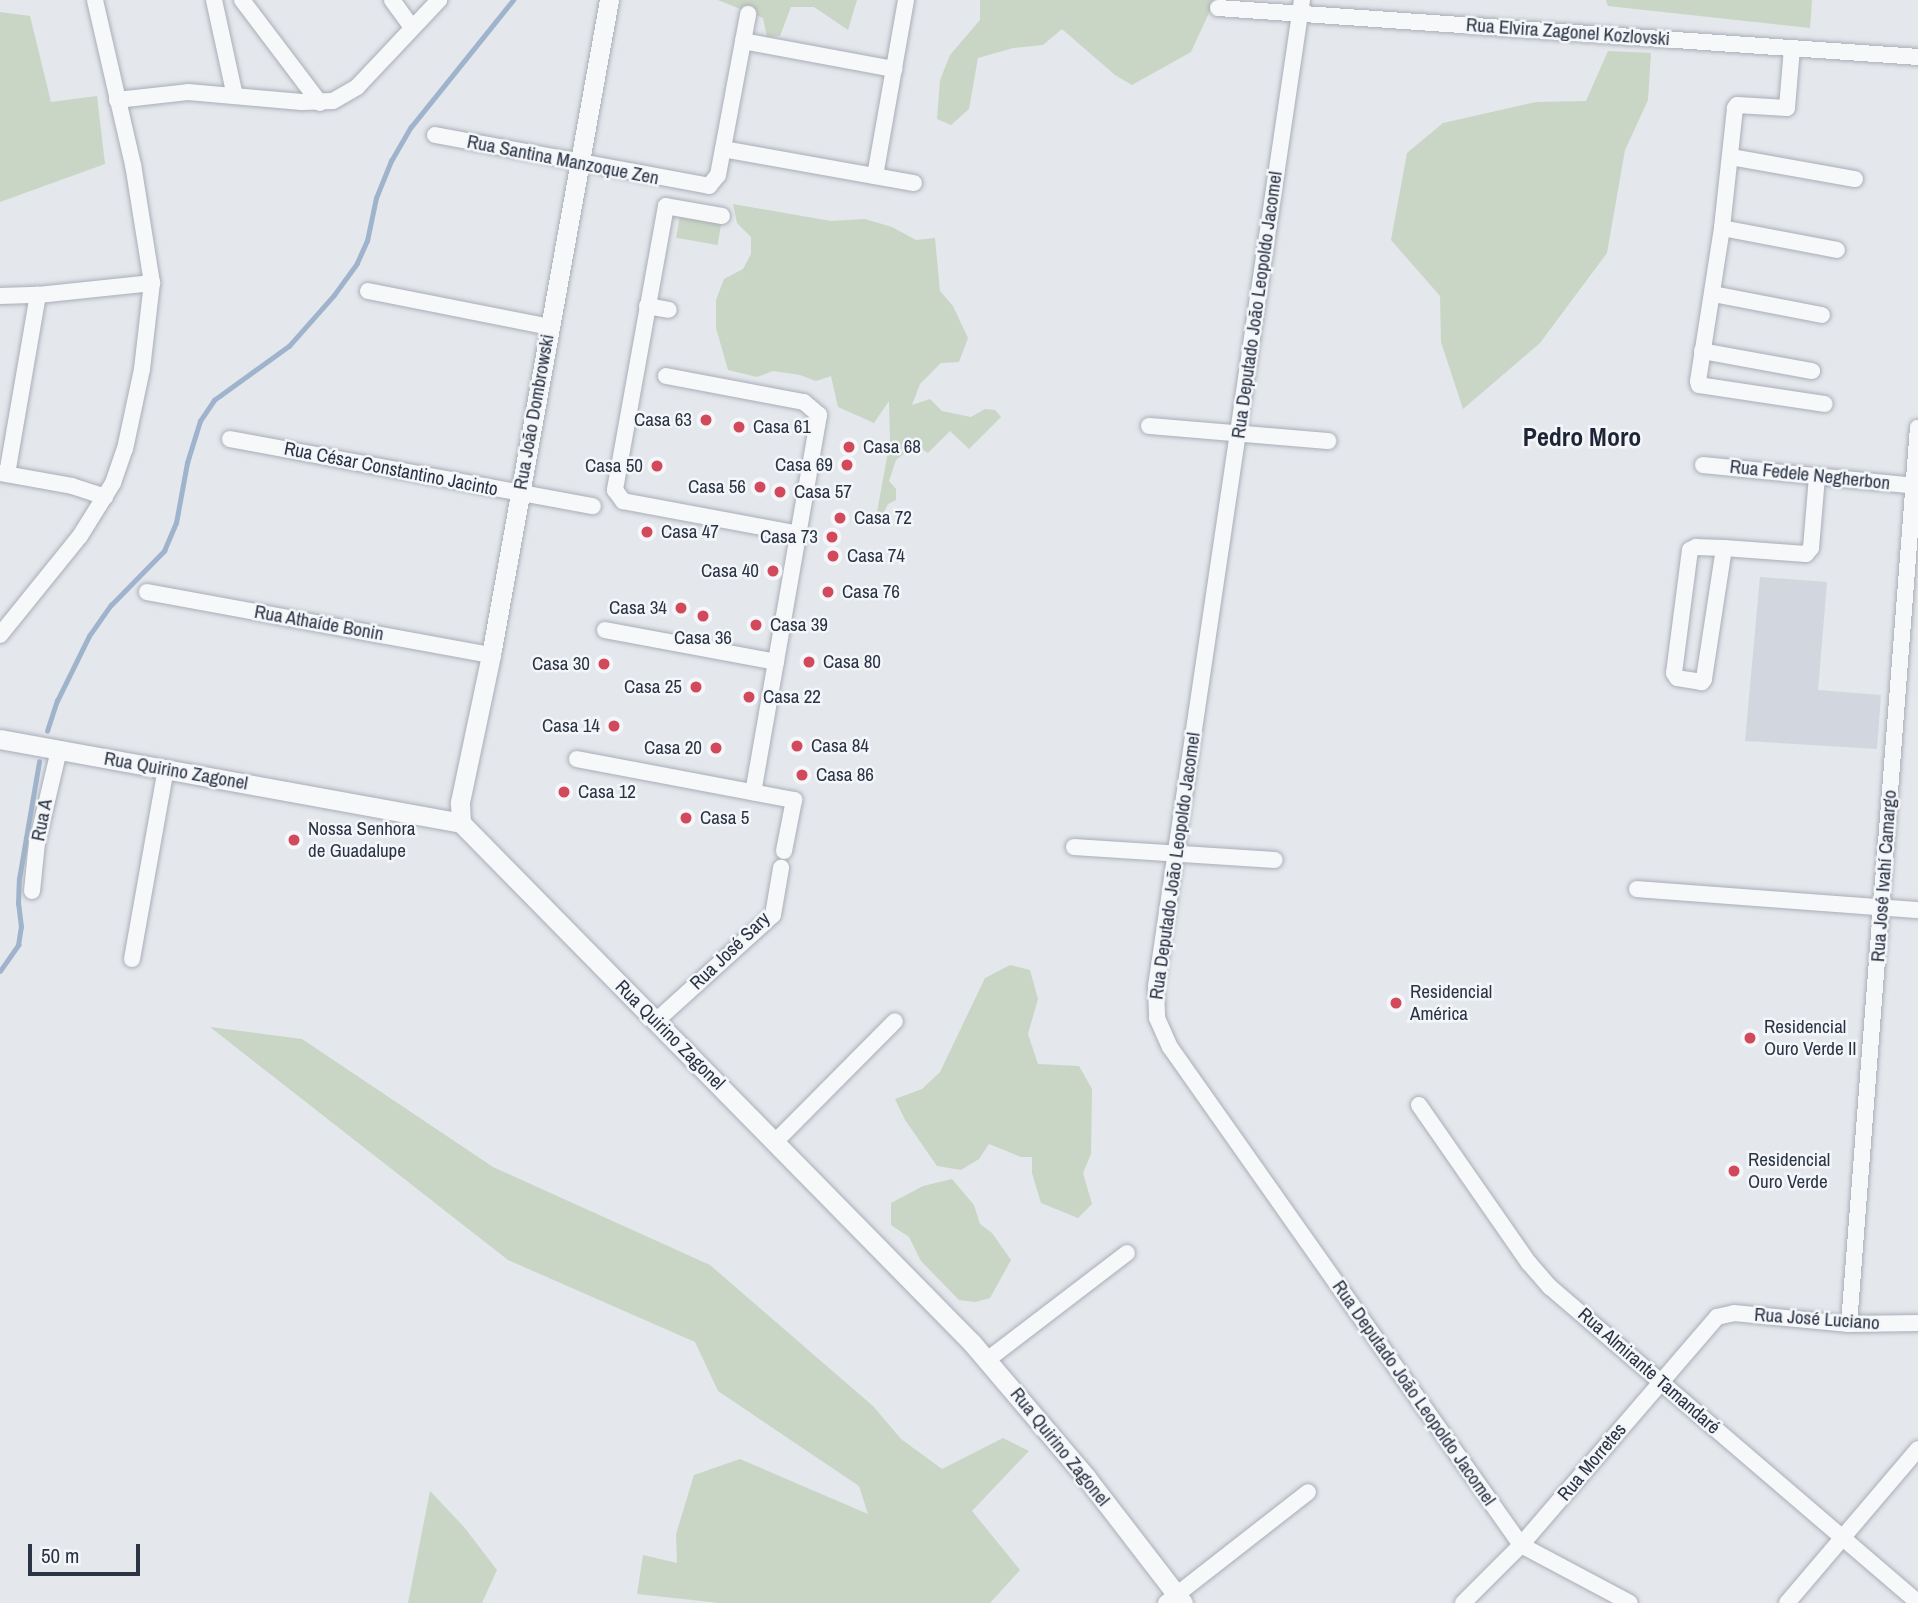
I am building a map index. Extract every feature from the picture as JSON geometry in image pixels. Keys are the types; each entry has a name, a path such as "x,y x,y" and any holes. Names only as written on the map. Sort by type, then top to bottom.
{"street":[{"path":"0,635 73,545 105,498 119,470 135,407 150,318 152,283 133,165 95,0"},
{"path":"214,0 235,96"},
{"path":"242,0 320,103"},
{"path":"392,0 411,26"},
{"path":"117,100 168,93 320,103 344,96 357,87 411,26 439,0"},
{"name":"Rua João Dombrowski","path":"461,823 460,802 491,655 609,0"},
{"path":"875,176 906,0"},
{"name":"Rua Elvira Zagonel Kozlovski","path":"1218,8 1301,7 1918,57"},
{"name":"Rua Deputado João Leopoldo Jacomel","path":"1301,7 1156,986 1157,1018 1162,1032 1521,1545 1630,1603"},
{"path":"748,14 723,149 915,183"},
{"path":"743,41 894,69"},
{"path":"1792,48 1787,108 1735,106 1722,228 1699,385 1825,404"},
{"name":"Rua Santina Manzoque Zen","path":"435,135 579,160 692,185 709,186 714,183 723,149"},
{"path":"1731,157 1855,179"},
{"path":"722,216 666,206 615,484 617,494 623,501 799,534"},
{"path":"1722,228 1838,250"},
{"path":"0,296 38,295 152,283"},
{"path":"368,291 549,327"},
{"path":"1713,294 1822,315"},
{"path":"38,295 3,474 72,486 105,498"},
{"path":"647,306 669,310"},
{"path":"1702,351 1812,371"},
{"path":"666,376 804,402 816,409 819,424 752,792"},
{"path":"1149,426 1328,441"},
{"name":"Rua José Ivahí Camargo","path":"1849,1325 1916,485 1918,428"},
{"name":"Rua César Constantino Jacinto","path":"230,439 593,506"},
{"name":"Rua Fedele Negherbon","path":"1703,465 1916,485"},
{"path":"1724,548 1704,679 1702,682 1677,678 1674,673 1690,550 1696,547 1724,548 1810,552 1817,476"},
{"name":"Rua Athaíde Bonin","path":"147,592 491,655"},
{"path":"0,609 19,612"},
{"path":"605,630 776,662"},
{"name":"Rua Quirino Zagonel","path":"0,739 461,823 987,1360 1086,1477 1175,1600"},
{"name":"Rua A","path":"32,891 37,843 59,750"},
{"path":"578,759 794,800 785,850"},
{"path":"132,959 166,769"},
{"path":"1074,848 1275,860"},
{"name":"Rua José Sary","path":"656,1021 773,915 781,868"},
{"path":"1637,888 1918,909"},
{"path":"775,1142 895,1021"},
{"name":"Rua Almirante Tamandaré","path":"1419,1105 1537,1274 1918,1602"},
{"path":"987,1360 1127,1253"},
{"name":"Rua José Luciano","path":"1717,1317 1734,1313 1849,1325 1918,1323"},
{"name":"Rua Morretes","path":"1463,1603 1521,1545 1717,1317"},
{"path":"1787,1603 1918,1449"},
{"path":"1175,1600 1308,1492"}],"shaded area":[{"path":"1760,577 1827,582 1818,690 1881,695 1877,749 1745,741"}],"green space":[{"path":"718,0 857,0 848,30 814,7 791,7 780,36 767,37 763,18"},
{"path":"980,0 1215,0 1191,52 1132,85 1115,75 1062,29 1043,45 1013,48 978,58 969,109 951,125 937,119 940,80 950,55 980,20"},
{"path":"1606,0 1812,0 1810,28 1608,6"},
{"path":"0,12 30,16 51,102 97,96 105,164 0,202"},
{"path":"1608,51 1651,53 1648,100 1625,150 1607,253 1540,343 1463,409 1441,342 1440,296 1391,240 1407,153 1443,123 1536,102 1586,101"},
{"path":"733,204 831,221 865,219 892,227 916,240 935,238 940,291 953,306 968,338 959,362 941,363 920,384 912,405 930,399 942,411 971,417 985,409 995,410 1001,417 969,449 950,431 928,453 915,445 896,460 889,481 896,489 896,500 888,504 883,514 877,512 890,441 889,401 874,423 838,407 831,376 816,381 800,375 773,371 757,377 728,370 716,328 716,300 724,279 743,269 751,254 751,237 737,223"},
{"path":"680,216 721,223 718,245 676,238"},
{"path":"1010,965 1030,970 1038,999 1028,1034 1038,1064 1079,1066 1092,1089 1091,1154 1083,1173 1092,1204 1078,1218 1041,1203 1032,1173 1032,1157 1021,1157 989,1144 979,1159 961,1170 937,1166 905,1120 895,1099 922,1089 940,1072 985,978"},
{"path":"210,1027 302,1039 493,1167 710,1265 873,1406 901,1439 942,1469 1003,1438 1029,1451 972,1511 1020,1570 990,1603 720,1603 637,1594 643,1555 677,1563 676,1534 694,1475 740,1459 868,1514 859,1486 718,1391 695,1342 508,1260"},
{"path":"952,1179 974,1205 980,1224 992,1233 1011,1260 990,1298 975,1302 959,1300 921,1261 909,1237 891,1225 891,1203 923,1186"},
{"path":"430,1491 464,1527 497,1570 482,1603 408,1603"}],"waterway":[{"path":"47,731 57,701 89,636 111,605 164,551 176,523 187,463 200,421 214,400 289,346 334,295 357,263 367,241 376,198 391,161 411,127 513,0"},
{"path":"0,971 18,945 21,927 19,879 39,762"}],"place":[{"name":"Casa 63","path":"706,420"},
{"name":"Casa 61","path":"739,427"},
{"name":"Casa 68","path":"849,447"},
{"name":"Casa 69","path":"847,465"},
{"name":"Casa 50","path":"657,466"},
{"name":"Casa 56","path":"760,487"},
{"name":"Casa 57","path":"780,492"},
{"name":"Casa 72","path":"840,518"},
{"name":"Casa 47","path":"647,532"},
{"name":"Casa 73","path":"832,537"},
{"name":"Casa 74","path":"833,556"},
{"name":"Casa 40","path":"773,571"},
{"name":"Casa 76","path":"828,592"},
{"name":"Casa 34","path":"681,608"},
{"name":"Casa 36","path":"703,616"},
{"name":"Casa 39","path":"756,625"},
{"name":"Casa 80","path":"809,662"},
{"name":"Casa 30","path":"604,664"},
{"name":"Casa 25","path":"696,687"},
{"name":"Casa 22","path":"749,697"},
{"name":"Casa 14","path":"614,726"},
{"name":"Casa 84","path":"797,746"},
{"name":"Casa 20","path":"716,748"},
{"name":"Casa 86","path":"802,775"},
{"name":"Casa 12","path":"564,792"},
{"name":"Casa 5","path":"686,818"},
{"name":"Nossa Senhora de Guadalupe","path":"294,840"},
{"name":"Residencial América","path":"1396,1003"},
{"name":"Residencial Ouro Verde II","path":"1750,1038"},
{"name":"Residencial Ouro Verde","path":"1734,1171"}],"district":[{"name":"Pedro Moro","path":"1582,437"}]}
